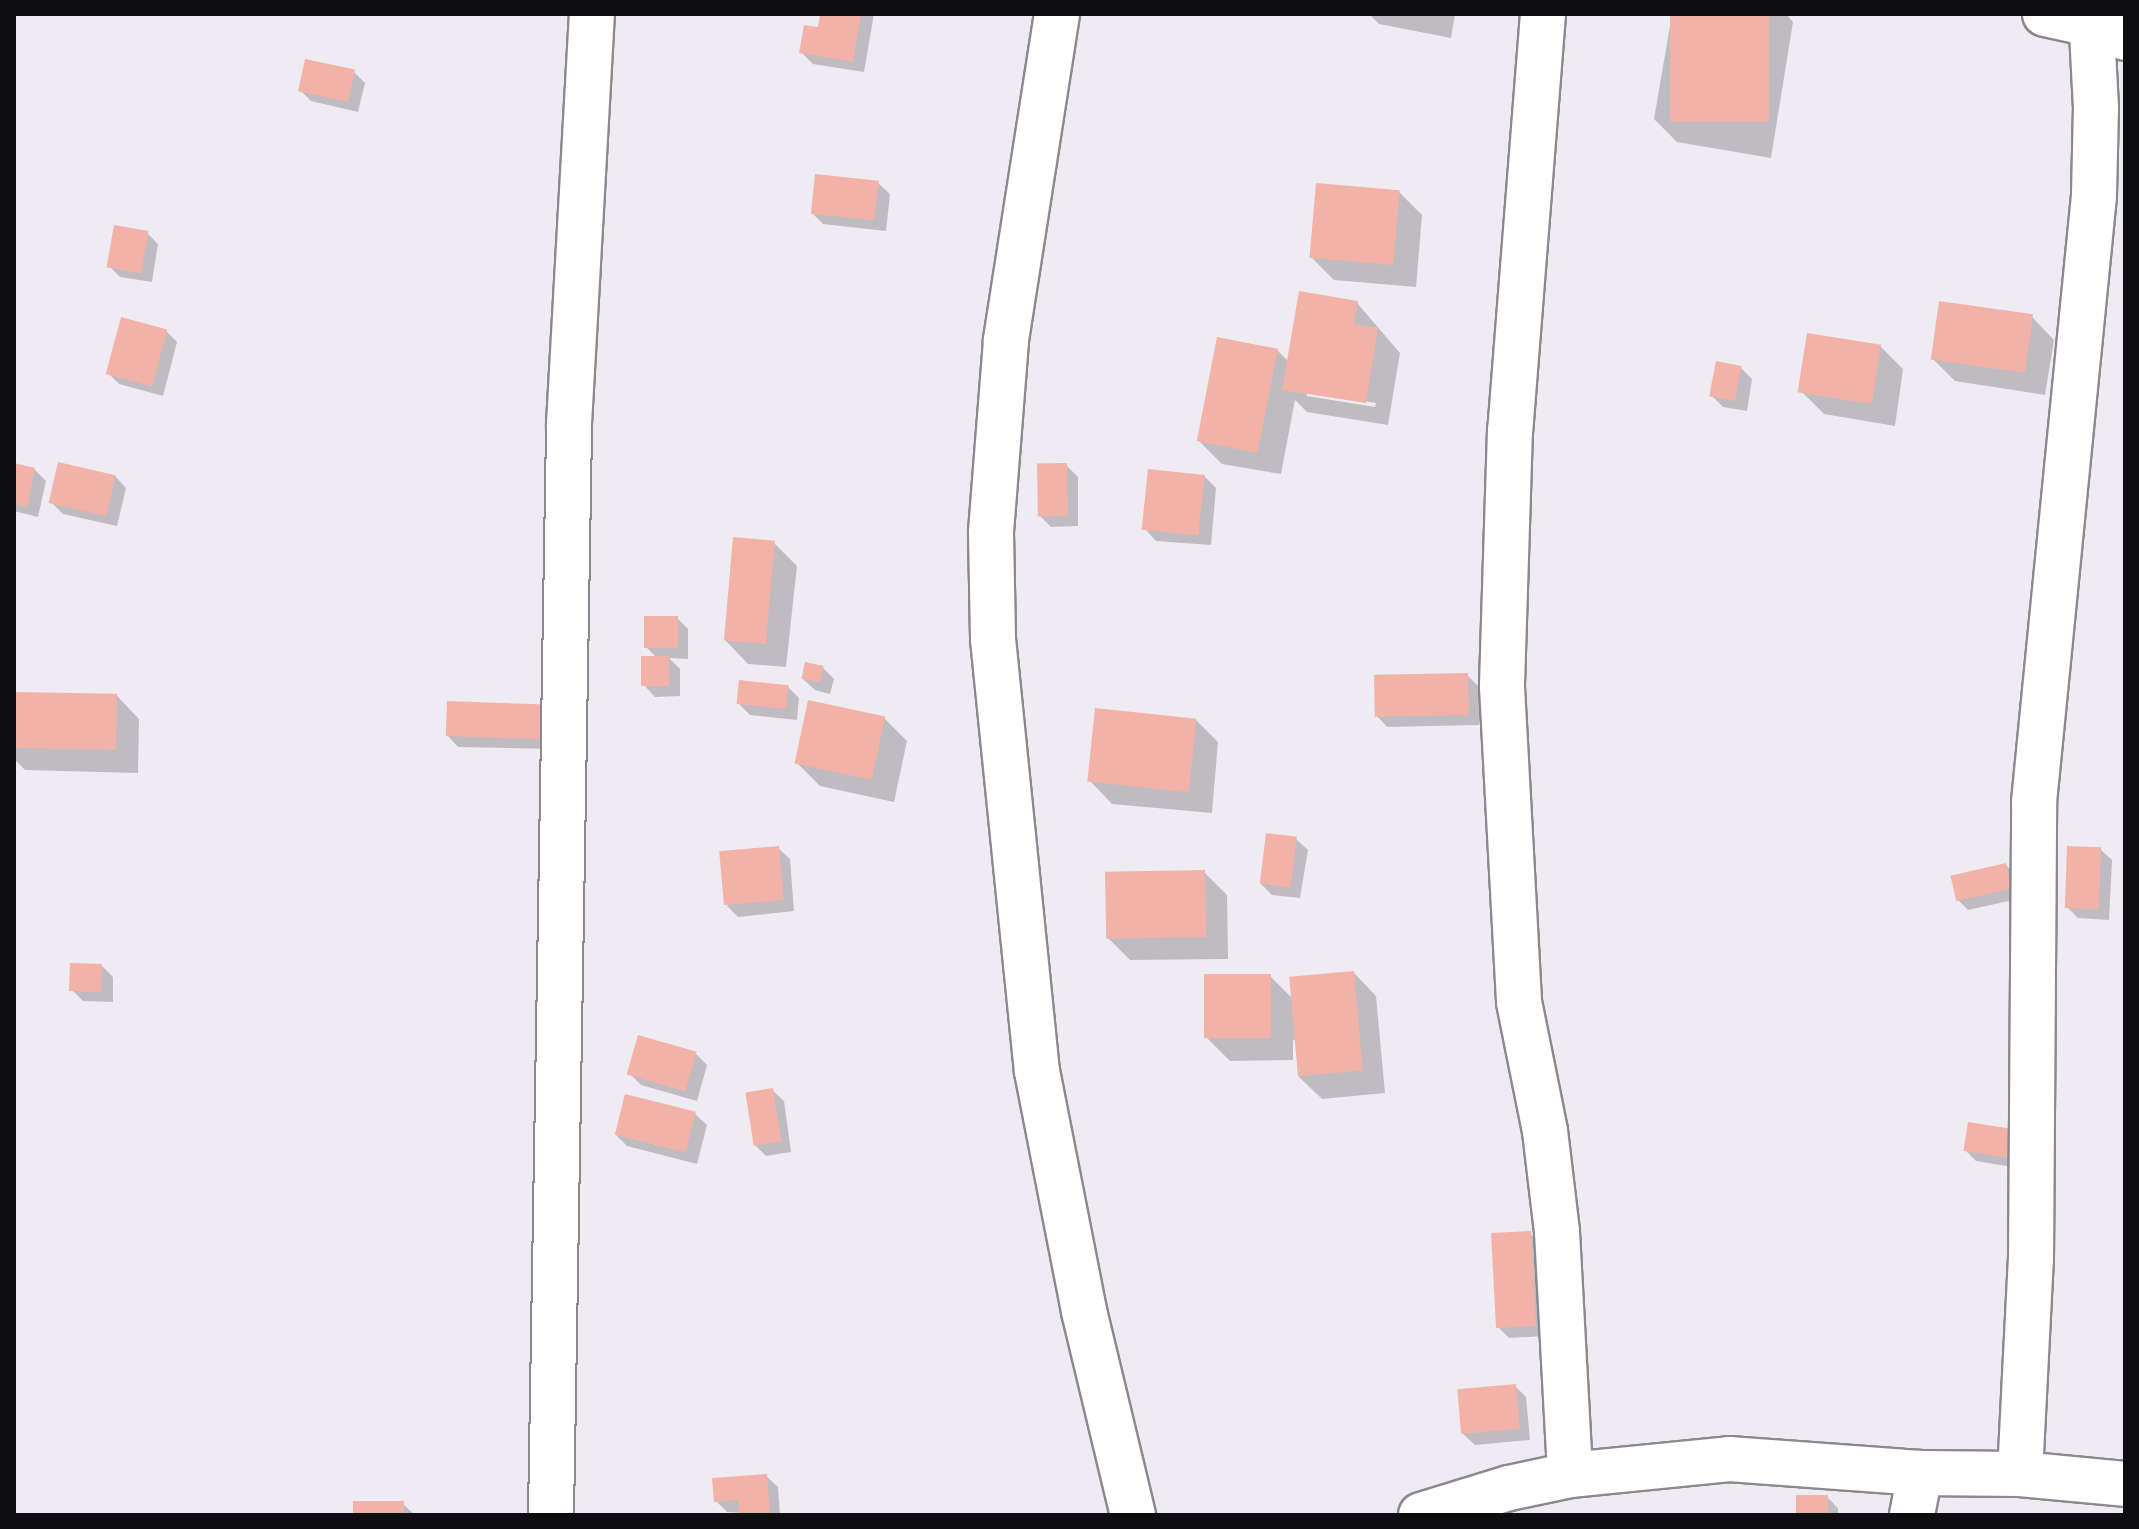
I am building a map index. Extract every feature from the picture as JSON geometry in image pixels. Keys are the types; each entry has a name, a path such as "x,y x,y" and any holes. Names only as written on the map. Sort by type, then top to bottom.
{"street":[{"path":"551,1515 569,424 592,14"},
{"path":"1057,14 1006,341 991,533 993,639 1037,1071 1084,1311 1133,1515"},
{"path":"1543,14 1510,430 1502,687 1519,1002 1545,1131 1557,1232 1570,1475"},
{"path":"2020,1474 2031,1259 2034,802 2094,195 2102,25 2045,14"},
{"path":"1421,1515 1509,1488 1570,1475 1729,1459 1920,1473 2020,1474 2125,1484"},
{"path":"1912,1515 1920,1473"}],"building":[{"path":"820,14 861,14 853,62 799,53 804,25 818,27"},
{"path":"1670,14 1769,14 1769,122 1670,122"},
{"path":"305,59 355,70 348,102 298,91"},
{"path":"815,174 879,181 874,220 811,214"},
{"path":"1316,183 1400,190 1393,265 1309,258"},
{"path":"114,225 148,231 141,273 107,267"},
{"path":"1299,291 1358,301 1354,324 1378,328 1366,403 1282,390"},
{"path":"1939,301 2033,314 2025,373 1931,359"},
{"path":"121,317 167,329 152,386 106,374"},
{"path":"1807,333 1881,345 1872,404 1798,392"},
{"path":"1217,337 1278,349 1258,453 1197,441"},
{"path":"1716,361 1742,366 1735,401 1709,396"},
{"path":"58,462 115,475 106,516 49,503"},
{"path":"14,463 35,468 27,507 14,504"},
{"path":"1067,463 1068,516 1038,517 1037,464"},
{"path":"1148,469 1205,475 1198,536 1142,530"},
{"path":"733,537 775,541 766,644 724,641"},
{"path":"644,616 678,616 678,648 644,648"},
{"path":"641,656 669,656 669,686 641,686"},
{"path":"805,662 824,666 820,683 801,679"},
{"path":"1468,673 1469,715 1375,717 1374,675"},
{"path":"739,680 789,685 786,709 736,704"},
{"path":"14,692 117,694 116,750 14,748"},
{"path":"808,700 885,716 872,780 794,764"},
{"path":"447,701 545,704 544,739 446,736"},
{"path":"1095,708 1196,719 1189,792 1087,782"},
{"path":"1266,833 1297,837 1291,887 1260,884"},
{"path":"779,846 784,900 724,905 719,851"},
{"path":"2067,846 2101,847 2099,909 2065,908"},
{"path":"2006,863 2012,888 1956,901 1950,876"},
{"path":"1205,870 1206,937 1106,939 1105,872"},
{"path":"70,963 102,964 101,992 69,991"},
{"path":"1354,971 1363,1071 1298,1076 1289,977"},
{"path":"1204,974 1271,974 1271,1038 1204,1038"},
{"path":"638,1035 697,1052 685,1091 627,1074"},
{"path":"773,1088 781,1141 754,1146 745,1092"},
{"path":"625,1094 696,1112 686,1152 615,1135"},
{"path":"1968,1122 2030,1132 2026,1160 1963,1151"},
{"path":"1531,1231 1536,1326 1496,1328 1491,1233"},
{"path":"1516,1384 1520,1429 1461,1434 1457,1389"},
{"path":"767,1474 770,1515 739,1515 738,1500 714,1502 712,1478"},
{"path":"1796,1495 1828,1495 1828,1515 1796,1515"},
{"path":"353,1501 404,1501 404,1515 353,1515"}]}
